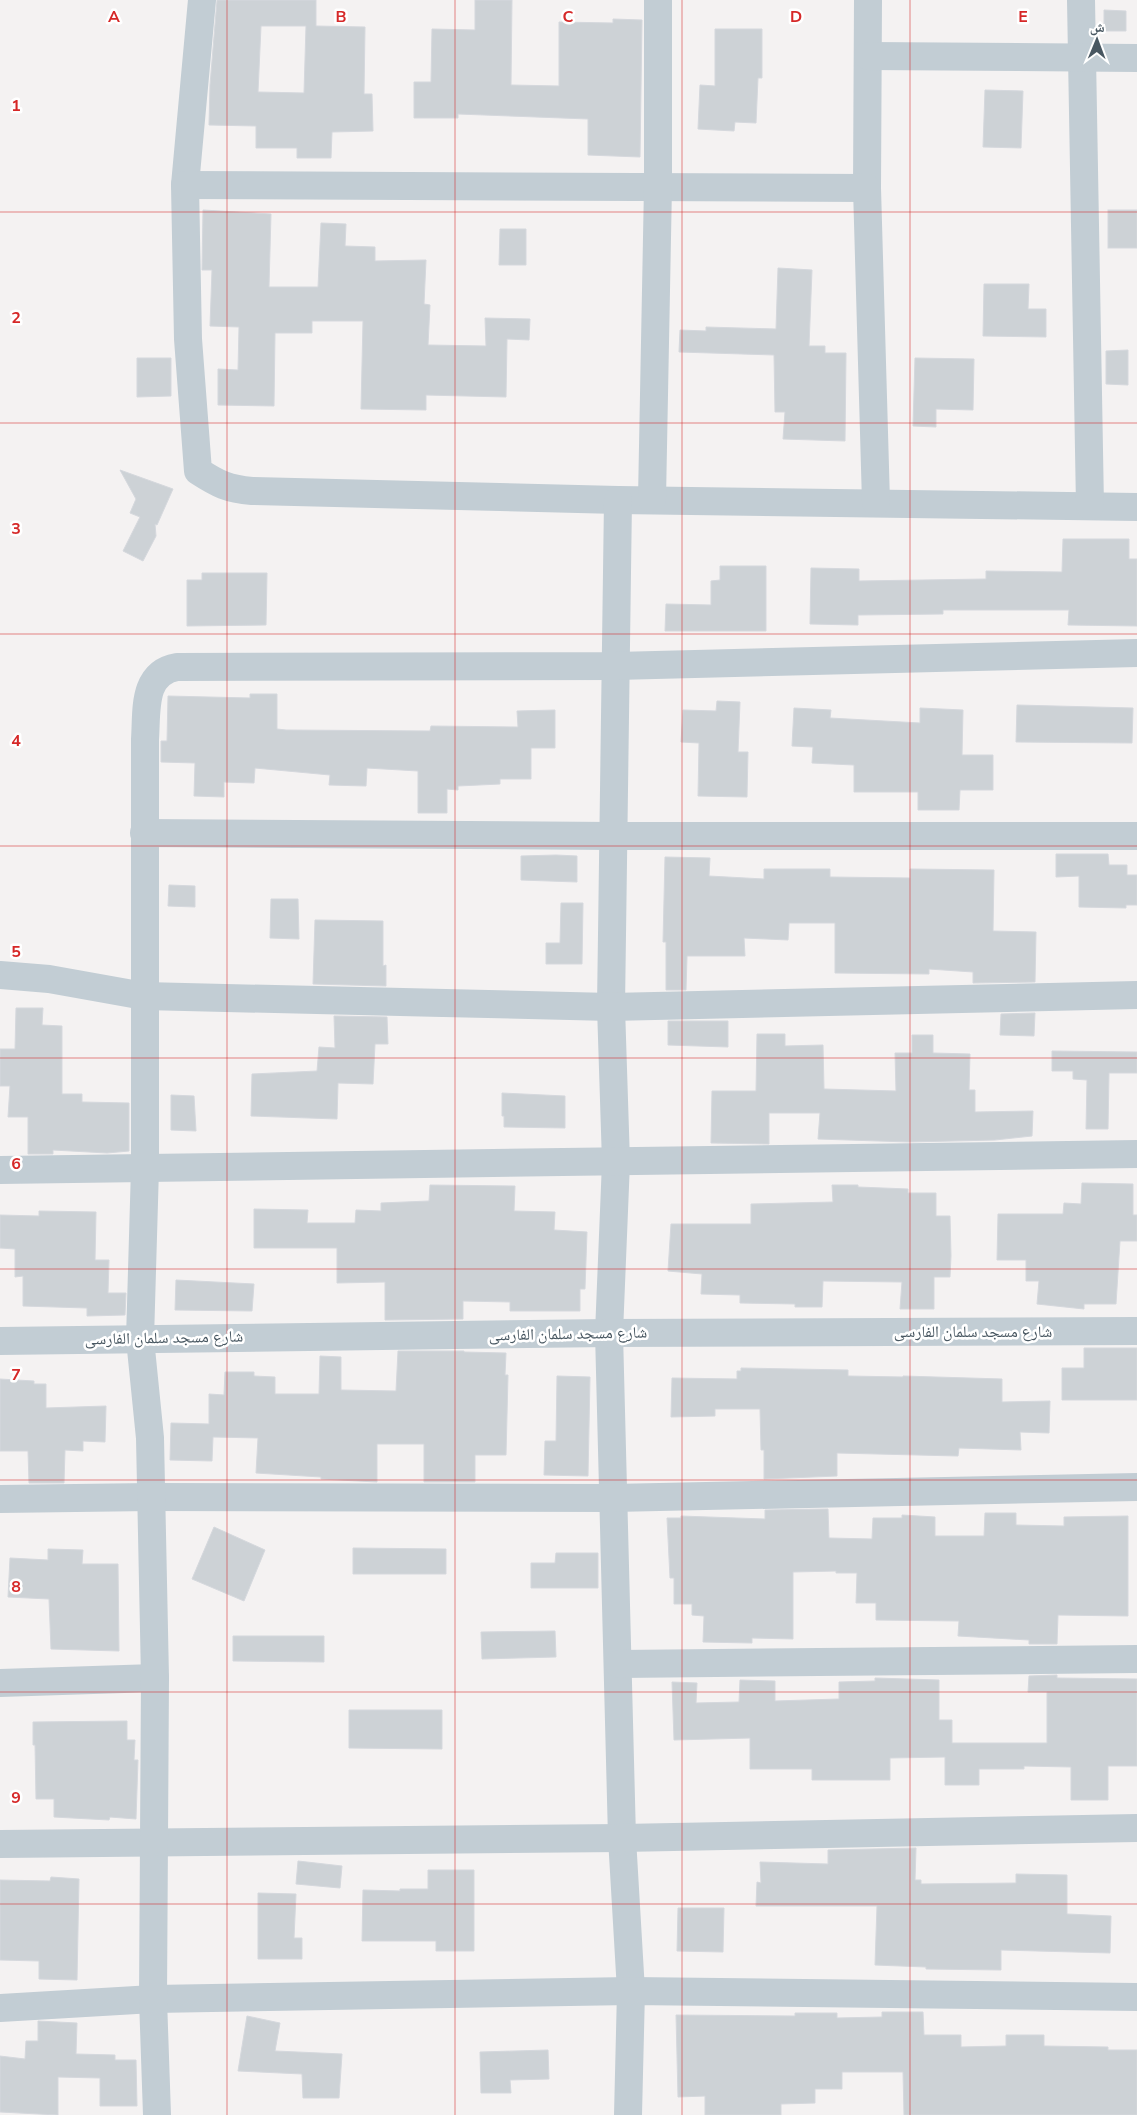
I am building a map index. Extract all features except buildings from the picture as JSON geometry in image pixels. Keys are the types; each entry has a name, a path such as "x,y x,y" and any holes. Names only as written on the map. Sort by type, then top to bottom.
{"street":[{"path":"202,0 185,185 188,339 198,471 221,486 239,490 618,500 1137,507"},
{"path":"652,500 658,186 658,0"},
{"path":"868,0 867,188 876,502"},
{"path":"1082,0 1081,59 1090,506"},
{"path":"868,56 1137,58"},
{"path":"185,185 867,188"},
{"path":"618,500 611,1007 616,1162 609,1333 622,1838 631,1991 628,2115"},
{"path":"157,2115 153,1999 155,1842 150,1438 140,1339 145,1168 145,739 149,688 158,675 166,669 177,668 616,666 1137,653"},
{"path":"144,833 612,836 1137,836"},
{"path":"0,975 49,979 144,996 611,1007 1137,995"},
{"path":"0,1170 1137,1154"},
{"name":"شارع مسجد سلمان الفارسى","path":"0,1341 609,1333 1137,1331"},
{"path":"0,1500 151,1497 613,1498 1137,1487"},
{"path":"618,1664 1137,1659"},
{"path":"0,1683 154,1678"},
{"path":"0,1844 622,1838 1137,1828"},
{"path":"0,2008 153,1999 631,1991 1137,1998"}]}
